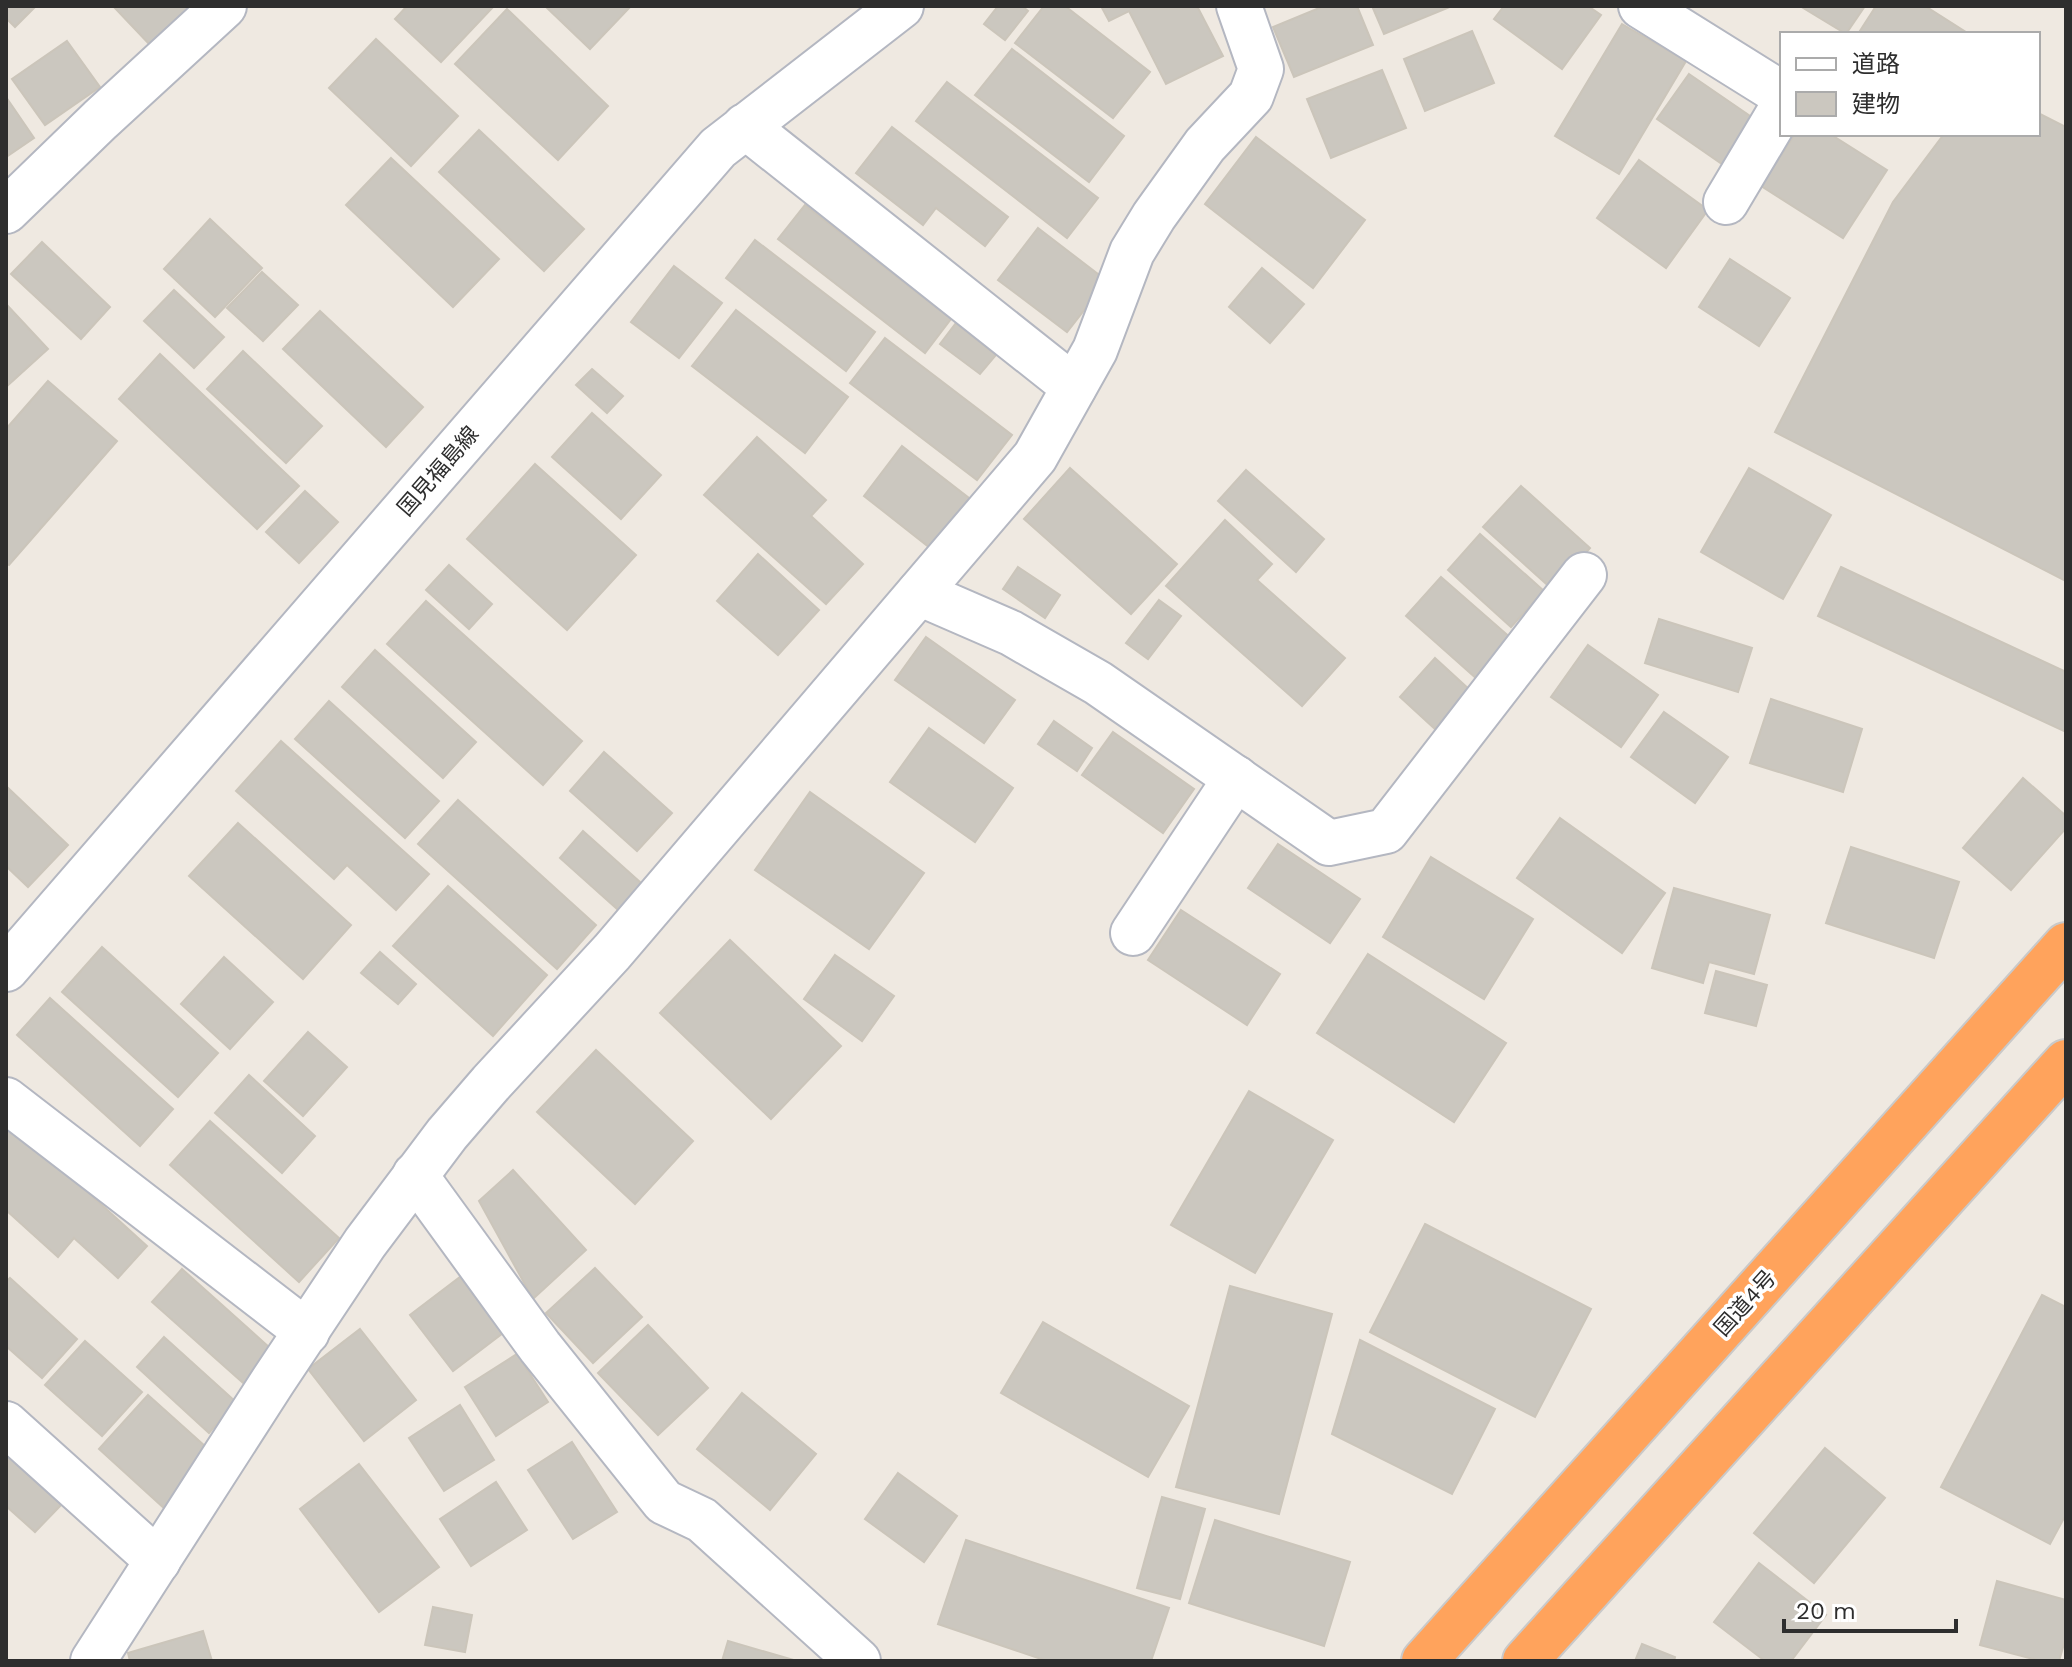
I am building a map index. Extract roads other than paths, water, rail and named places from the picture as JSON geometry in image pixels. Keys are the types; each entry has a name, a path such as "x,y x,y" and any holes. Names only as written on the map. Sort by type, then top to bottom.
{"highway":[{"name":"国道4号","path":"1424,1661 2066,945"},
{"path":"1525,1661 2066,1062"}],"street":[{"path":"6,211 224,6"},
{"name":"国見福島線","path":"6,969 718,148 901,6"},
{"path":"93,1661 365,1243 415,1175 491,1083 612,952 1035,457 1095,350 1132,252 1205,145 1251,96 1261,69 1239,6"},
{"path":"1641,6 1780,93"},
{"path":"1726,202 1780,111"},
{"path":"745,126 1074,387"},
{"path":"919,593 1011,633 1098,683 1329,843 1386,831 1584,575"},
{"path":"1133,933 1236,778"},
{"path":"6,1100 307,1332"},
{"path":"415,1175 540,1347 664,1502 702,1520 857,1661"},
{"path":"6,1424 158,1561"}]}
